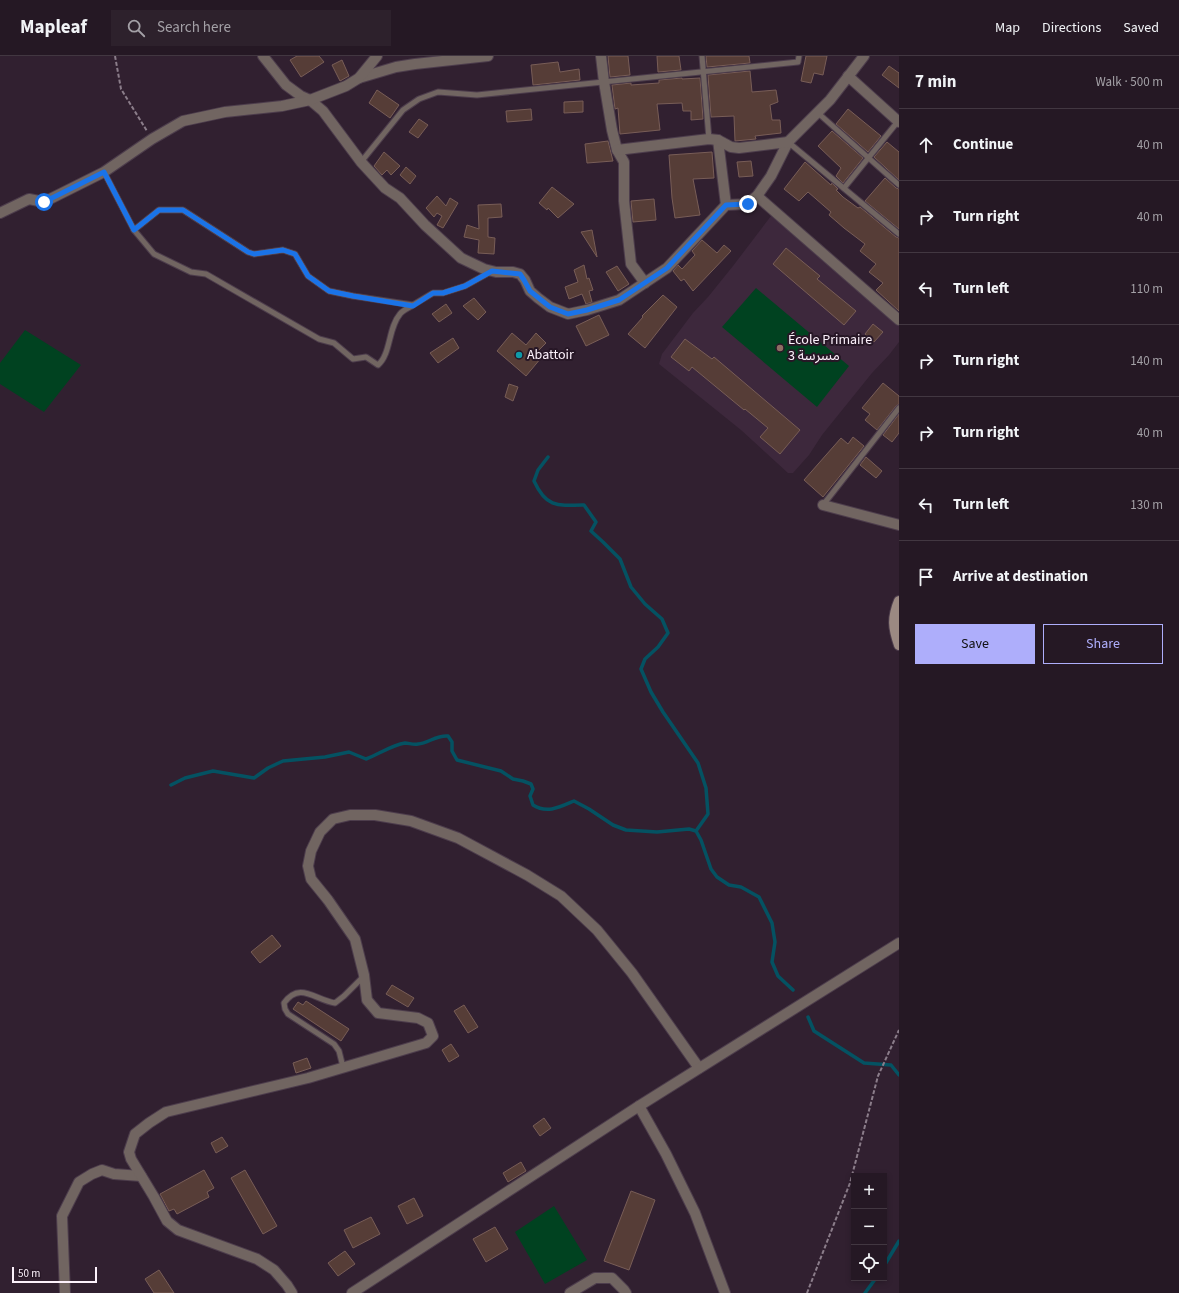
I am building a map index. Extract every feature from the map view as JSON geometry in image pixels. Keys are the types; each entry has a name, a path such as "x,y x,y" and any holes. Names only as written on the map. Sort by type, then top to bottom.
{"street":[{"path":"263,56 286,85 301,96 310,100 323,111 361,162 385,188 400,198 425,225 461,258 482,269 520,274 530,291 538,298 550,307 568,314 619,300 667,268 726,205 748,204 757,196 771,176 788,142 830,100 863,56"},
{"path":"359,78 377,56"},
{"path":"0,213 29,199 44,202 104,172 152,139 183,121 225,112 282,106 310,100 346,86 359,78 396,67 488,56"},
{"path":"601,56 604,82 617,150 624,162 624,201 631,264 645,283"},
{"path":"848,76 899,121"},
{"path":"617,150 714,140 731,147 739,148 788,142"},
{"path":"714,140 726,205"},
{"path":"757,196 897,315"},
{"path":"823,505 899,525"},
{"path":"899,601 893,620 894,632 899,645"},
{"path":"292,1293 274,1270 257,1259 178,1230 167,1222 131,1159 129,1152 135,1134 166,1112 308,1078 426,1043 433,1036 428,1023 418,1018 378,1013 368,1000 364,975 355,939 328,900 311,879 308,866 311,851 320,832 333,819 350,815 375,815 411,821 458,838 527,875 561,896 597,930 632,973 699,1068"},
{"path":"352,1293 639,1106 899,943"},
{"path":"639,1106 666,1154 696,1213 725,1293"},
{"path":"66,1293 62,1216 79,1182 102,1170 114,1174 141,1176"},
{"path":"570,1293 595,1278 612,1278 626,1293"}],"lane":[{"path":"702,56 703,72 714,140"},
{"path":"361,162 403,110 419,99 438,92 477,96 798,62 799,56"},
{"path":"818,112 899,185"},
{"path":"844,188 899,121"},
{"path":"788,142 899,234"},
{"path":"104,172 134,230 154,254 191,272 206,274 320,339 334,343 353,359 366,357 378,365 384,360 394,325 401,313 433,293 443,293 465,286 492,271"},
{"path":"134,230 159,210 183,210 248,252 254,254 283,250 295,254 308,276 329,291 413,306"},
{"path":"823,505 899,408"},
{"path":"343,1067 339,1051 334,1044 288,1014 285,1009 284,1002 294,992 303,992 326,1002 335,1003 344,996 364,975"}],"path":[{"path":"114,56 121,89 152,139"},
{"path":"807,1293 850,1183 878,1076 899,1030"}],"shaded area":[{"name":"École Primaire 3 مسرسة","path":"771,216 799,237 899,324 899,342 872,373 822,435 809,455 793,473 788,473 741,430 659,364 662,354 693,313 733,266"}],"green space":[{"path":"756,288 849,366 817,407 722,327"},
{"path":"25,330 81,365 44,412 0,384 0,363"},
{"path":"554,1206 587,1260 545,1284 515,1232"}],"building":[{"path":"297,56 319,56 324,62 301,77 290,60"},
{"path":"608,56 628,56 630,75 610,77"},
{"path":"657,56 679,56 681,70 658,72"},
{"path":"706,56 749,56 750,63 707,67"},
{"path":"806,56 827,56 823,75 814,73 811,83 801,81"},
{"path":"342,60 349,76 340,81 332,65"},
{"path":"558,62 560,72 579,69 580,80 533,85 531,65"},
{"path":"889,66 899,73 899,88 882,75"},
{"path":"750,71 752,92 776,90 778,102 770,105 772,120 780,120 781,133 755,136 756,139 735,141 734,116 711,117 708,75"},
{"path":"700,78 703,119 691,120 691,111 683,111 682,103 657,104 660,130 620,134 618,108 615,109 612,85 659,83 659,80"},
{"path":"377,90 399,105 390,118 369,103"},
{"path":"583,101 583,112 564,113 564,102"},
{"path":"531,109 532,120 507,122 506,111"},
{"path":"848,109 881,136 868,152 836,124"},
{"path":"419,119 428,125 418,138 409,132"},
{"path":"832,131 863,158 843,183 836,176 841,168 818,146"},
{"path":"608,141 613,161 587,163 585,144"},
{"path":"887,142 899,152 899,180 874,157"},
{"path":"384,152 400,166 391,175 387,170 382,175 374,166"},
{"path":"712,152 714,178 693,179 700,215 675,218 669,155"},
{"path":"751,161 753,176 739,177 737,162"},
{"path":"805,162 831,185 832,183 843,197 858,208 860,207 899,238 899,311 876,290 883,283 869,272 876,264 860,251 865,244 829,215 831,212 808,192 799,201 784,189"},
{"path":"406,167 416,176 410,184 400,175"},
{"path":"885,178 899,189 899,229 865,201"},
{"path":"552,187 574,204 558,218 548,208 547,210 539,203"},
{"path":"437,196 446,206 450,198 458,203 443,228 437,225 442,216 437,213 434,217 426,208"},
{"path":"654,199 656,220 633,222 631,201"},
{"path":"501,204 502,217 488,218 488,237 495,238 494,254 478,253 479,240 464,237 467,225 479,229 478,205"},
{"path":"592,230 597,257 581,232"},
{"path":"702,240 717,253 724,245 731,251 693,291 684,279 681,281 673,271 678,265 682,269 695,255 692,251"},
{"path":"786,248 820,276 817,279 856,311 844,325 773,264"},
{"path":"584,265 587,279 589,278 593,290 589,291 592,302 586,304 582,294 569,299 565,287 578,282 574,270"},
{"path":"617,266 629,284 618,291 606,272"},
{"path":"663,295 677,307 645,348 628,334 643,317 642,316"},
{"path":"474,298 486,312 478,320 463,306"},
{"path":"446,304 452,313 439,322 432,314"},
{"path":"599,315 609,335 586,346 576,326"},
{"path":"873,324 883,332 874,342 865,334"},
{"name":"Abattoir","path":"512,333 526,345 536,333 546,343 536,353 541,358 526,376 497,351"},
{"path":"453,338 459,348 438,363 430,353"},
{"path":"685,339 712,359 714,357 800,430 780,454 760,437 768,428 692,367 689,371 671,357"},
{"path":"883,383 899,396 899,404 877,430 865,420 870,414 862,408"},
{"path":"509,384 518,387 513,401 505,397"},
{"path":"899,414 899,433 892,442 883,435"},
{"path":"853,437 864,446 823,497 804,480 841,438 848,444"},
{"path":"866,457 882,471 876,478 860,465"},
{"path":"272,935 281,946 260,963 251,952"},
{"path":"392,985 414,998 408,1007 386,994"},
{"path":"306,1001 349,1029 341,1041 293,1009 298,1002 303,1005"},
{"path":"464,1005 478,1027 468,1033 454,1011"},
{"path":"451,1044 459,1056 449,1062 442,1050"},
{"path":"307,1058 311,1068 296,1073 293,1063"},
{"path":"544,1118 551,1128 540,1136 533,1126"},
{"path":"222,1137 228,1146 216,1153 211,1143"},
{"path":"521,1162 526,1171 508,1182 503,1173"},
{"path":"204,1170 214,1188 207,1192 209,1197 177,1214 174,1209 169,1211 160,1194"},
{"path":"245,1170 277,1226 263,1234 231,1178"},
{"path":"631,1191 655,1200 629,1270 604,1261"},
{"path":"414,1198 423,1216 407,1224 398,1206"},
{"path":"371,1217 380,1234 353,1248 344,1230"},
{"path":"495,1227 508,1249 486,1262 473,1239"},
{"path":"345,1251 355,1264 338,1276 328,1263"},
{"path":"159,1270 174,1293 154,1293 145,1279"}],"waterway":[{"path":"548,457 538,470 534,481 538,490 548,500 559,505 584,505 596,522 591,531 620,559 631,587 645,604 662,619 668,633 658,647 645,659 641,669 651,692 663,712 698,763 706,788 708,814 696,831"},
{"path":"171,785 185,778 213,771 254,778 268,768 283,761 325,757 349,752 366,759 400,744 418,744 448,736 452,742 452,751 457,760 501,771 513,779 531,784 533,789 530,796 533,805 538,808 554,809 574,801 613,825 626,830 657,832 689,829 696,831 701,840 711,869 717,877 729,885 741,887 759,897 772,923 775,942 772,962 778,976 793,990"},
{"path":"808,1017 814,1031 864,1063 891,1065 899,1075"},
{"path":"887,1261 899,1241"},
{"path":"865,1293 874,1281"}],"place":[{"name":"École Primaire 3 مسرسة","path":"780,348"},
{"name":"Abattoir","path":"519,355"}],"route":[{"path":"44,202 104,172 134,230 159,210 183,210 248,252 254,254 283,250 295,254 308,276 329,291 413,306 433,293 443,293 465,286 492,271 513,272 520,274 530,291 538,298 550,307 568,314 619,300 667,268 726,205 748,204"}]}
